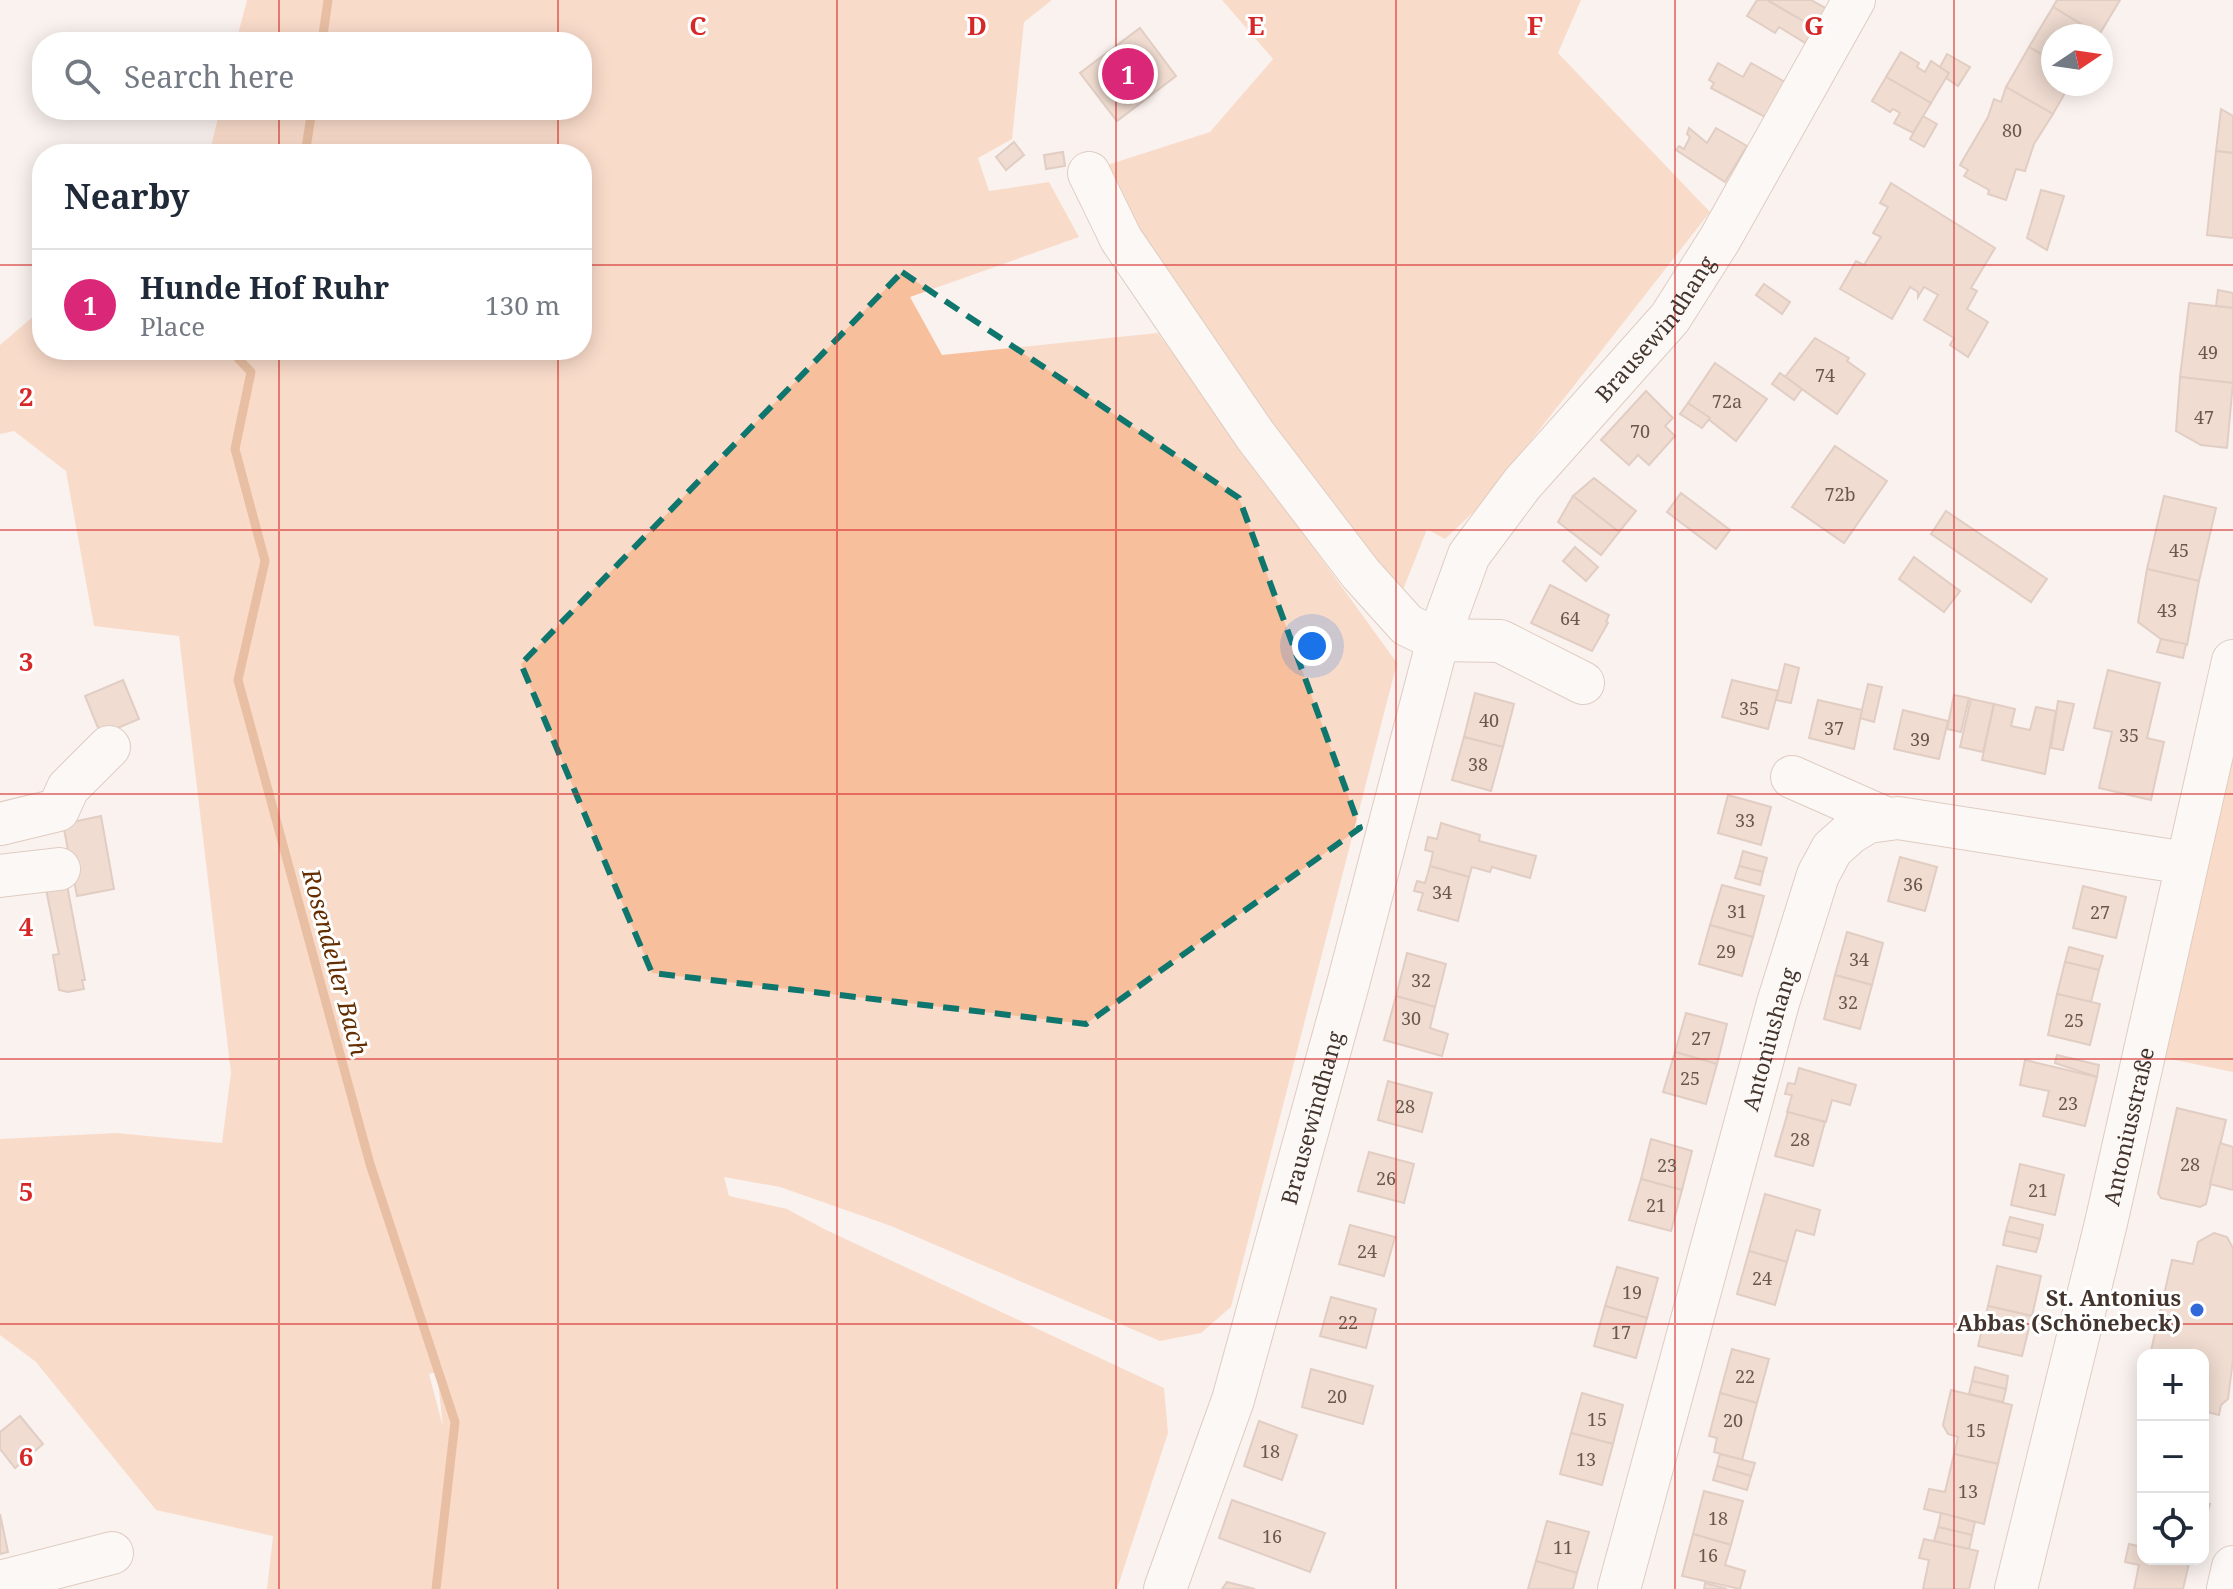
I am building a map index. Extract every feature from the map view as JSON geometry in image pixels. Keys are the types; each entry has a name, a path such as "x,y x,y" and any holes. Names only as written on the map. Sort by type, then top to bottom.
{"street":[{"name":"Brausewindhang","path":"1165,1589 1233,1400 1352,969 1438,640 1469,555 1522,484 1670,318 1720,239 1854,0"},
{"path":"1089,173 1121,239 1255,435 1370,585 1407,625 1438,640 1500,641 1583,683"},
{"name":"Antoniusstraße","path":"2016,1589 2106,1223 2233,661"},
{"path":"0,824 58,810 68,788 109,747"},
{"path":"1792,777 1885,818"},
{"name":"Antoniushang","path":"1619,1589 1769,1034 1818,875 1832,849 1850,833 1885,818 1918,819 2186,863"},
{"path":"0,876 59,869"},
{"path":"0,1582 112,1553"},
{"path":"2228,1589 2233,1567"}],"highlighted area":[{"path":"902,272 1239,498 1360,828 1086,1024 652,973 521,664"}],"shaded area":[{"path":"247,0 1052,0 1024,22 1012,139 978,158 989,191 1049,182 1079,237 910,297 942,355 1158,333 1397,663 1231,1307 1201,1333 1160,1341 891,1226 780,1187 724,1177 729,1196 787,1209 1164,1388 1168,1433 1117,1589 267,1589 273,1536 156,1510 36,1362 0,1335 0,1139 116,1133 222,1143 231,1073 179,636 94,626 66,471 14,431 0,434 0,345 32,318 32,360 592,360 592,144 212,144 218,120 592,120 592,32 239,32","holes":["437,1372 443,1427 429,1374"]},
{"path":"1222,0 1581,0 1558,53 1710,212 1479,507 1445,539 1427,529 1399,600 1346,543 1098,168 1210,132 1273,59"},
{"path":"2233,739 2233,1072 2156,1056"}],"building":[{"path":"1757,0 1767,0 1816,28 1807,44 1779,27 1775,33 1747,16"},
{"path":"1767,0 1811,0 1827,9 1816,28"},
{"path":"2057,0 2120,0 2106,24 2081,24 2053,7"},
{"path":"2053,7 2081,24 2043,24"},
{"path":"2041,27 2041,54 2029,47"},
{"path":"1140,28 1176,76 1117,121 1080,73"},
{"path":"2029,47 2041,54 2041,96 2063,96 2053,114 2006,87"},
{"path":"1901,52 1919,63 1917,67 1925,72 1931,61 1949,73 1931,103 1886,77"},
{"path":"1947,54 1970,67 1958,86 1946,78 1949,73 1940,67"},
{"path":"1718,63 1743,77 1751,63 1785,82 1765,117 1711,88 1714,83 1709,80"},
{"path":"1886,77 1931,103 1913,133 1894,123 1900,113 1893,109 1890,112 1872,101"},
{"path":"2006,87 2053,114 2034,144 2025,171 2016,169 2006,200 1988,194 1989,190 1964,176 1968,170 1960,165 1988,117 1994,99 2001,102"},
{"path":"2221,109 2233,116 2233,153 2216,151"},
{"path":"1923,116 1937,124 1924,147 1910,139"},
{"path":"1689,128 1707,143 1716,128 1747,146 1725,182 1676,150 1679,146 1684,149 1690,137 1687,134"},
{"path":"1014,142 1024,155 1006,170 996,157"},
{"path":"2216,151 2233,153 2233,238 2207,235"},
{"path":"1063,152 1065,166 1046,169 1044,155"},
{"path":"1891,183 1995,248 1971,288 1977,291 1967,309 1988,322 1968,357 1950,345 1954,338 1924,320 1938,295 1924,287 1918,297 1918,292 1910,287 1892,319 1840,289 1856,261 1864,265 1881,237 1873,233 1888,207 1880,203"},
{"path":"2041,190 2064,196 2047,250 2027,238"},
{"path":"1764,284 1790,302 1782,314 1756,295"},
{"path":"2218,290 2233,293 2233,308 2216,306"},
{"path":"2189,303 2233,308 2233,383 2180,377"},
{"path":"1815,338 1849,358 1847,361 1865,374 1837,414 1785,377"},
{"path":"1715,363 1767,399 1736,441 1688,403"},
{"path":"1780,373 1802,389 1794,400 1772,384"},
{"path":"2180,377 2233,383 2227,448 2201,445 2176,431"},
{"path":"1646,391 1673,418 1665,426 1675,436 1649,465 1638,455 1629,465 1601,440"},
{"path":"1688,403 1710,418 1702,428 1680,414"},
{"path":"1835,446 1887,481 1844,543 1792,507"},
{"path":"1594,478 1636,511 1619,532 1573,496"},
{"path":"1681,493 1730,530 1716,549 1667,512"},
{"path":"1573,496 1619,532 1601,555 1558,522"},
{"path":"2164,496 2216,508 2199,581 2147,569"},
{"path":"1946,511 2047,579 2031,602 1931,534"},
{"path":"1575,547 1598,567 1586,581 1563,561"},
{"path":"1914,557 1960,591 1944,612 1899,579"},
{"path":"2147,569 2199,581 2187,645 2161,639 2138,622"},
{"path":"1550,585 1609,615 1608,623 1592,651 1531,623"},
{"path":"2161,639 2186,644 2183,658 2157,652"},
{"path":"1785,664 1799,668 1791,703 1776,700"},
{"path":"2108,670 2160,683 2147,738 2164,742 2151,800 2099,788 2112,732 2094,728"},
{"path":"123,680 139,719 101,735 85,696"},
{"path":"1732,680 1778,691 1768,729 1722,717"},
{"path":"1868,684 1882,687 1874,722 1860,718"},
{"path":"1475,693 1514,704 1503,747 1464,737"},
{"path":"1954,695 1969,698 1961,732 1947,729"},
{"path":"1971,699 1994,704 1983,752 1960,747"},
{"path":"1818,700 1862,710 1854,749 1809,738"},
{"path":"2058,701 2074,704 2063,750 2051,748"},
{"path":"1994,704 2015,709 2011,726 2030,730 2036,707 2056,711 2045,774 1982,760"},
{"path":"1903,710 1948,721 1939,759 1894,749"},
{"path":"1464,737 1503,747 1491,791 1452,780"},
{"path":"1728,795 1771,807 1761,845 1718,833"},
{"path":"101,816 114,889 77,896 63,824"},
{"path":"1441,823 1480,835 1479,841 1536,856 1530,878 1492,867 1490,872 1472,867 1469,877 1430,866 1433,852 1425,850 1428,837 1437,839"},
{"path":"1743,851 1767,858 1763,872 1739,866"},
{"path":"1900,857 1937,867 1925,911 1888,901"},
{"path":"1430,866 1469,877 1458,921 1418,910 1423,893 1414,891 1417,881 1425,883"},
{"path":"1739,866 1763,872 1760,885 1735,878"},
{"path":"66,880 85,980 82,980 84,989 68,992 59,990 53,955 59,954 45,884"},
{"path":"1722,885 1764,896 1753,937 1710,925"},
{"path":"2083,886 2126,897 2116,938 2073,928"},
{"path":"1710,925 1753,937 1742,976 1699,964"},
{"path":"1847,932 1883,943 1872,985 1835,975"},
{"path":"2069,947 2103,956 2099,970 2065,962"},
{"path":"1407,953 1446,964 1435,1007 1396,996"},
{"path":"2065,962 2099,970 2091,1002 2057,994"},
{"path":"1835,975 1872,985 1860,1029 1824,1019"},
{"path":"2057,994 2100,1004 2090,1045 2048,1035"},
{"path":"1396,996 1435,1007 1430,1028 1448,1034 1442,1056 1384,1040"},
{"path":"1686,1013 1727,1024 1717,1064 1675,1052"},
{"path":"1675,1052 1717,1064 1706,1104 1663,1092"},
{"path":"2057,1055 2099,1065 2097,1077 2055,1063"},
{"path":"2025,1060 2097,1077 2085,1126 2043,1116 2049,1091 2020,1085"},
{"path":"1799,1068 1856,1085 1850,1105 1832,1100 1826,1122 1787,1112 1792,1095 1785,1094 1788,1083 1795,1084"},
{"path":"1388,1081 1432,1093 1422,1132 1378,1120"},
{"path":"2177,1108 2226,1120 2206,1204 2200,1207 2161,1198 2158,1193"},
{"path":"1788,1112 1825,1122 1813,1166 1775,1156"},
{"path":"1651,1139 1692,1151 1682,1190 1641,1179"},
{"path":"2220,1143 2233,1147 2233,1190 2210,1184"},
{"path":"1369,1152 1414,1164 1404,1203 1358,1191"},
{"path":"2020,1164 2064,1175 2055,1215 2011,1205"},
{"path":"1641,1179 1682,1190 1671,1231 1629,1220"},
{"path":"1765,1194 1820,1210 1814,1235 1796,1230 1787,1262 1749,1251"},
{"path":"2010,1217 2043,1225 2040,1239 2006,1231"},
{"path":"1350,1225 1395,1237 1384,1276 1339,1264"},
{"path":"2006,1231 2040,1239 2036,1252 2003,1245"},
{"name":"St. Antonius Abbas (Schönebeck)","path":"2214,1233 2227,1237 2233,1248 2233,1360 2228,1399 2221,1405 2219,1415 2209,1412 2209,1349 2151,1349 2172,1260 2193,1264 2198,1242"},
{"path":"1749,1251 1787,1262 1775,1305 1737,1294"},
{"path":"1997,1266 2041,1276 2032,1316 1988,1306"},
{"path":"1617,1267 1658,1278 1647,1318 1605,1306"},
{"path":"1331,1297 1376,1309 1366,1348 1320,1336"},
{"path":"1605,1306 1647,1318 1636,1358 1594,1346"},
{"path":"1988,1306 2032,1316 2022,1356 1978,1346"},
{"path":"1732,1349 1769,1359 1757,1403 1720,1393"},
{"path":"1975,1367 2008,1376 2006,1389 1972,1381"},
{"path":"1311,1369 1373,1386 1363,1424 1302,1407"},
{"path":"1972,1381 2006,1389 2003,1402 1969,1394"},
{"path":"1951,1390 2012,1405 1998,1464 1954,1454 1958,1437 1948,1434 1943,1425"},
{"path":"1582,1393 1623,1405 1613,1444 1571,1433"},
{"path":"1720,1393 1757,1403 1742,1460 1714,1452 1717,1438 1709,1436"},
{"path":"20,1416 43,1444 15,1468 0,1449 0,1432"},
{"path":"1259,1421 1297,1435 1282,1480 1244,1466"},
{"path":"1571,1433 1613,1444 1602,1485 1560,1474"},
{"path":"1720,1454 1755,1463 1751,1476 1717,1466"},
{"path":"1954,1454 1998,1464 1984,1524 1924,1509 1929,1489 1945,1492"},
{"path":"1717,1466 1751,1476 1747,1490 1713,1480"},
{"path":"1704,1491 1743,1501 1731,1545 1693,1534"},
{"path":"1232,1500 1325,1533 1310,1572 1219,1538"},
{"path":"1941,1513 1975,1522 1972,1535 1938,1527"},
{"path":"0,1514 8,1552 0,1554"},
{"path":"1547,1521 1589,1532 1577,1573 1536,1561"},
{"path":"1938,1527 1972,1535 1969,1549 1934,1541"},
{"path":"1693,1534 1731,1545 1725,1565 1745,1571 1740,1589 1682,1576"},
{"path":"1924,1539 1978,1551 1969,1589 1923,1589 1929,1560 1919,1558"},
{"path":"2129,1544 2137,1546 2137,1565 2125,1562"},
{"path":"1536,1561 1577,1573 1573,1589 1528,1589"},
{"path":"2139,1565 2189,1565 2183,1589 2134,1589"},
{"path":"1227,1582 1255,1589 1222,1589"},
{"path":"1705,1583 1727,1589 1704,1589"}],"waterway":[{"name":"Rosendeller Bach","path":"323,32 328,0"},
{"name":"Rosendeller Bach","path":"307,144 310,120"},
{"name":"Rosendeller Bach","path":"240,360 251,372 235,449 265,561 238,680 370,1164 455,1422 436,1589"}],"place":[{"name":"Hunde Hof Ruhr","path":"1128,74"},
{"name":"St. Antonius Abbas (Schönebeck)","path":"2197,1310"}]}
